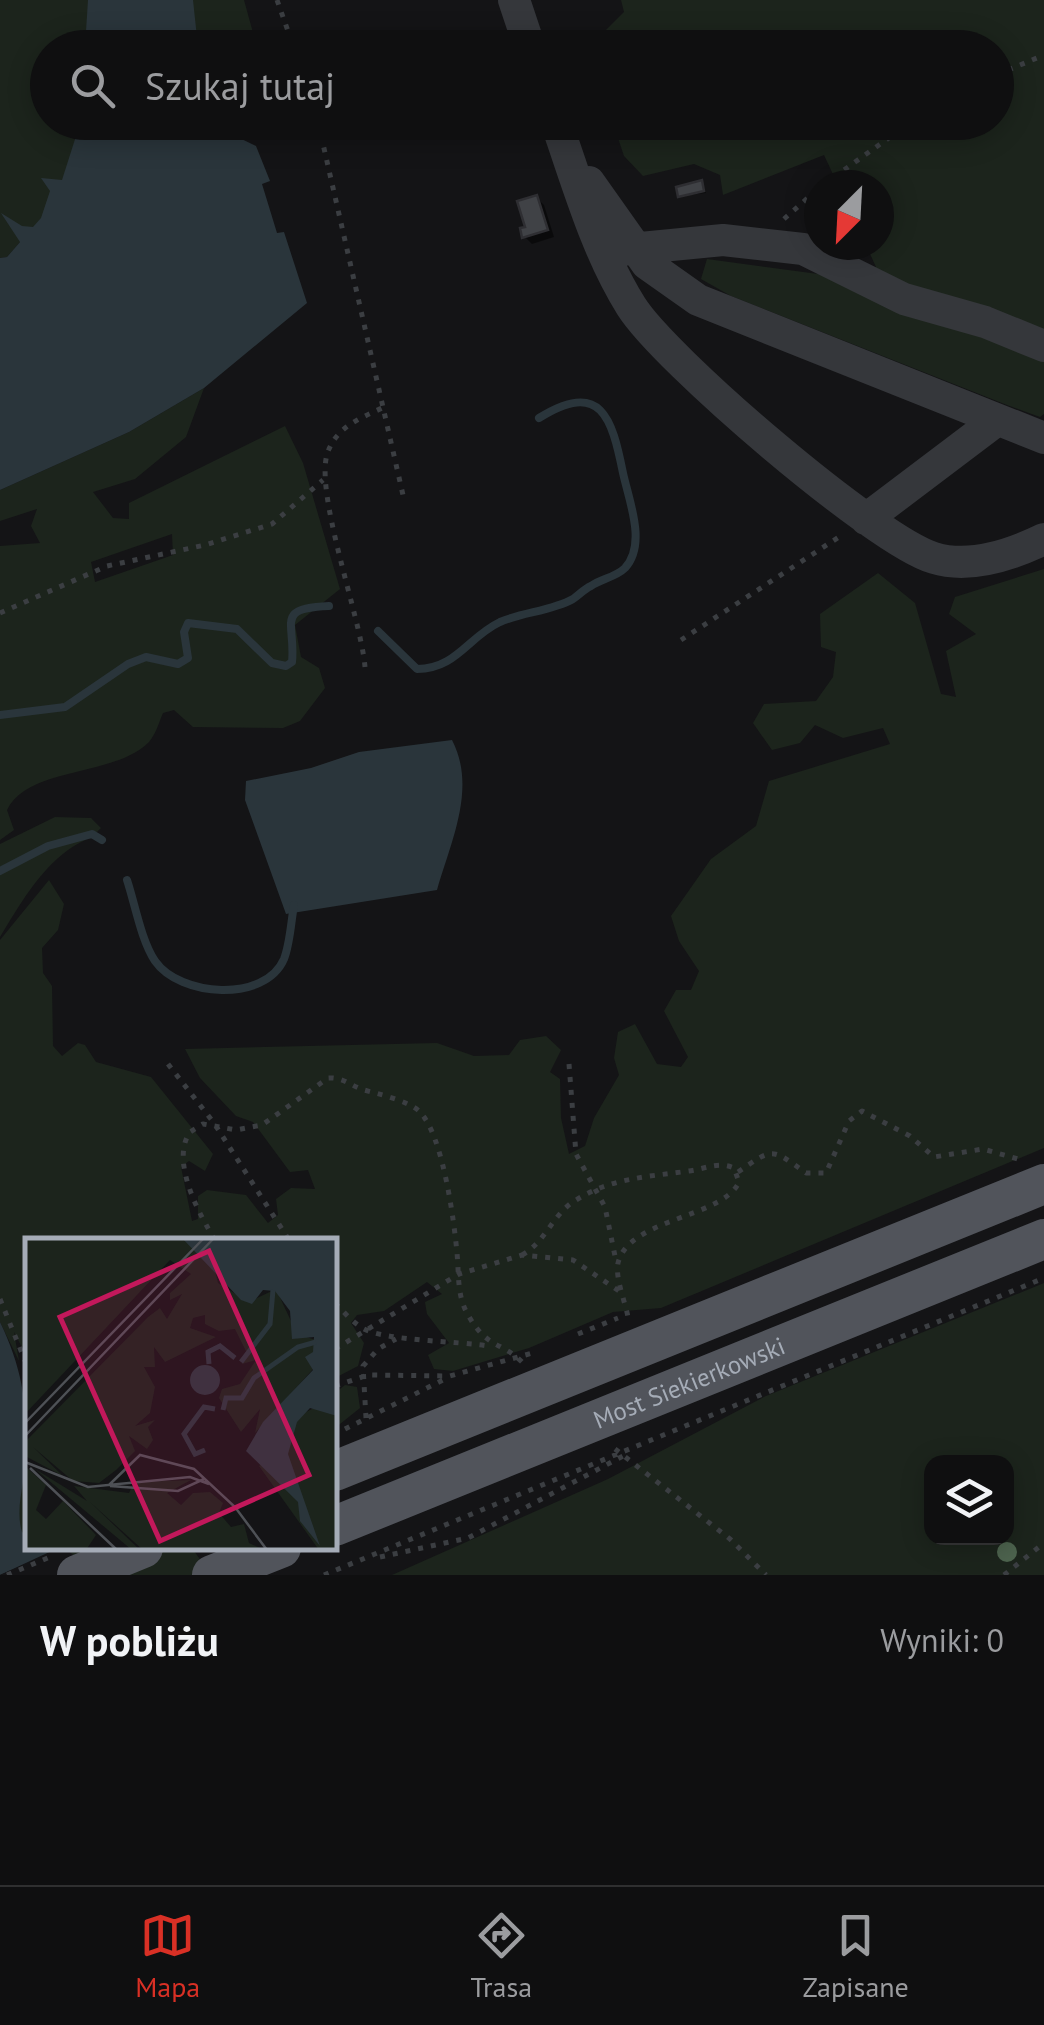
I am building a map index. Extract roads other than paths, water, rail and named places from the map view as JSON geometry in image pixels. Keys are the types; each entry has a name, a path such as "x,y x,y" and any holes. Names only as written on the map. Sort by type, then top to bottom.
{"main road":[{"name":"Most Siekierkowski","path":"338,1469 1033,1172"},
{"name":"Most Siekierkowski","path":"338,1525 1044,1239"},
{"path":"67,1565 134,1550"},
{"path":"212,1575 276,1550"}],"lane":[{"path":"514,0 524,30"},
{"path":"563,140 603,251 634,310 655,336 760,432 900,544 935,559 963,562 992,558 1044,540"},
{"path":"564,140 647,264 698,300 1044,438"},
{"path":"603,251 723,240 803,249 904,299 986,322 1044,346"},
{"path":"866,519 998,420"}],"waterway":[{"path":"378,631 417,669 430,668 452,658 500,622 565,603 625,568 636,535 619,453 608,421 600,410 577,402 539,418"},
{"path":"0,715 65,707 128,664 146,657 178,664 188,658 184,632 188,623 237,629 272,663 286,666 292,662 294,614 329,606"},
{"path":"0,871 48,846 92,834 102,840"},
{"path":"127,880 155,961 167,973 202,988 241,988 274,973 286,953 294,905"}]}
